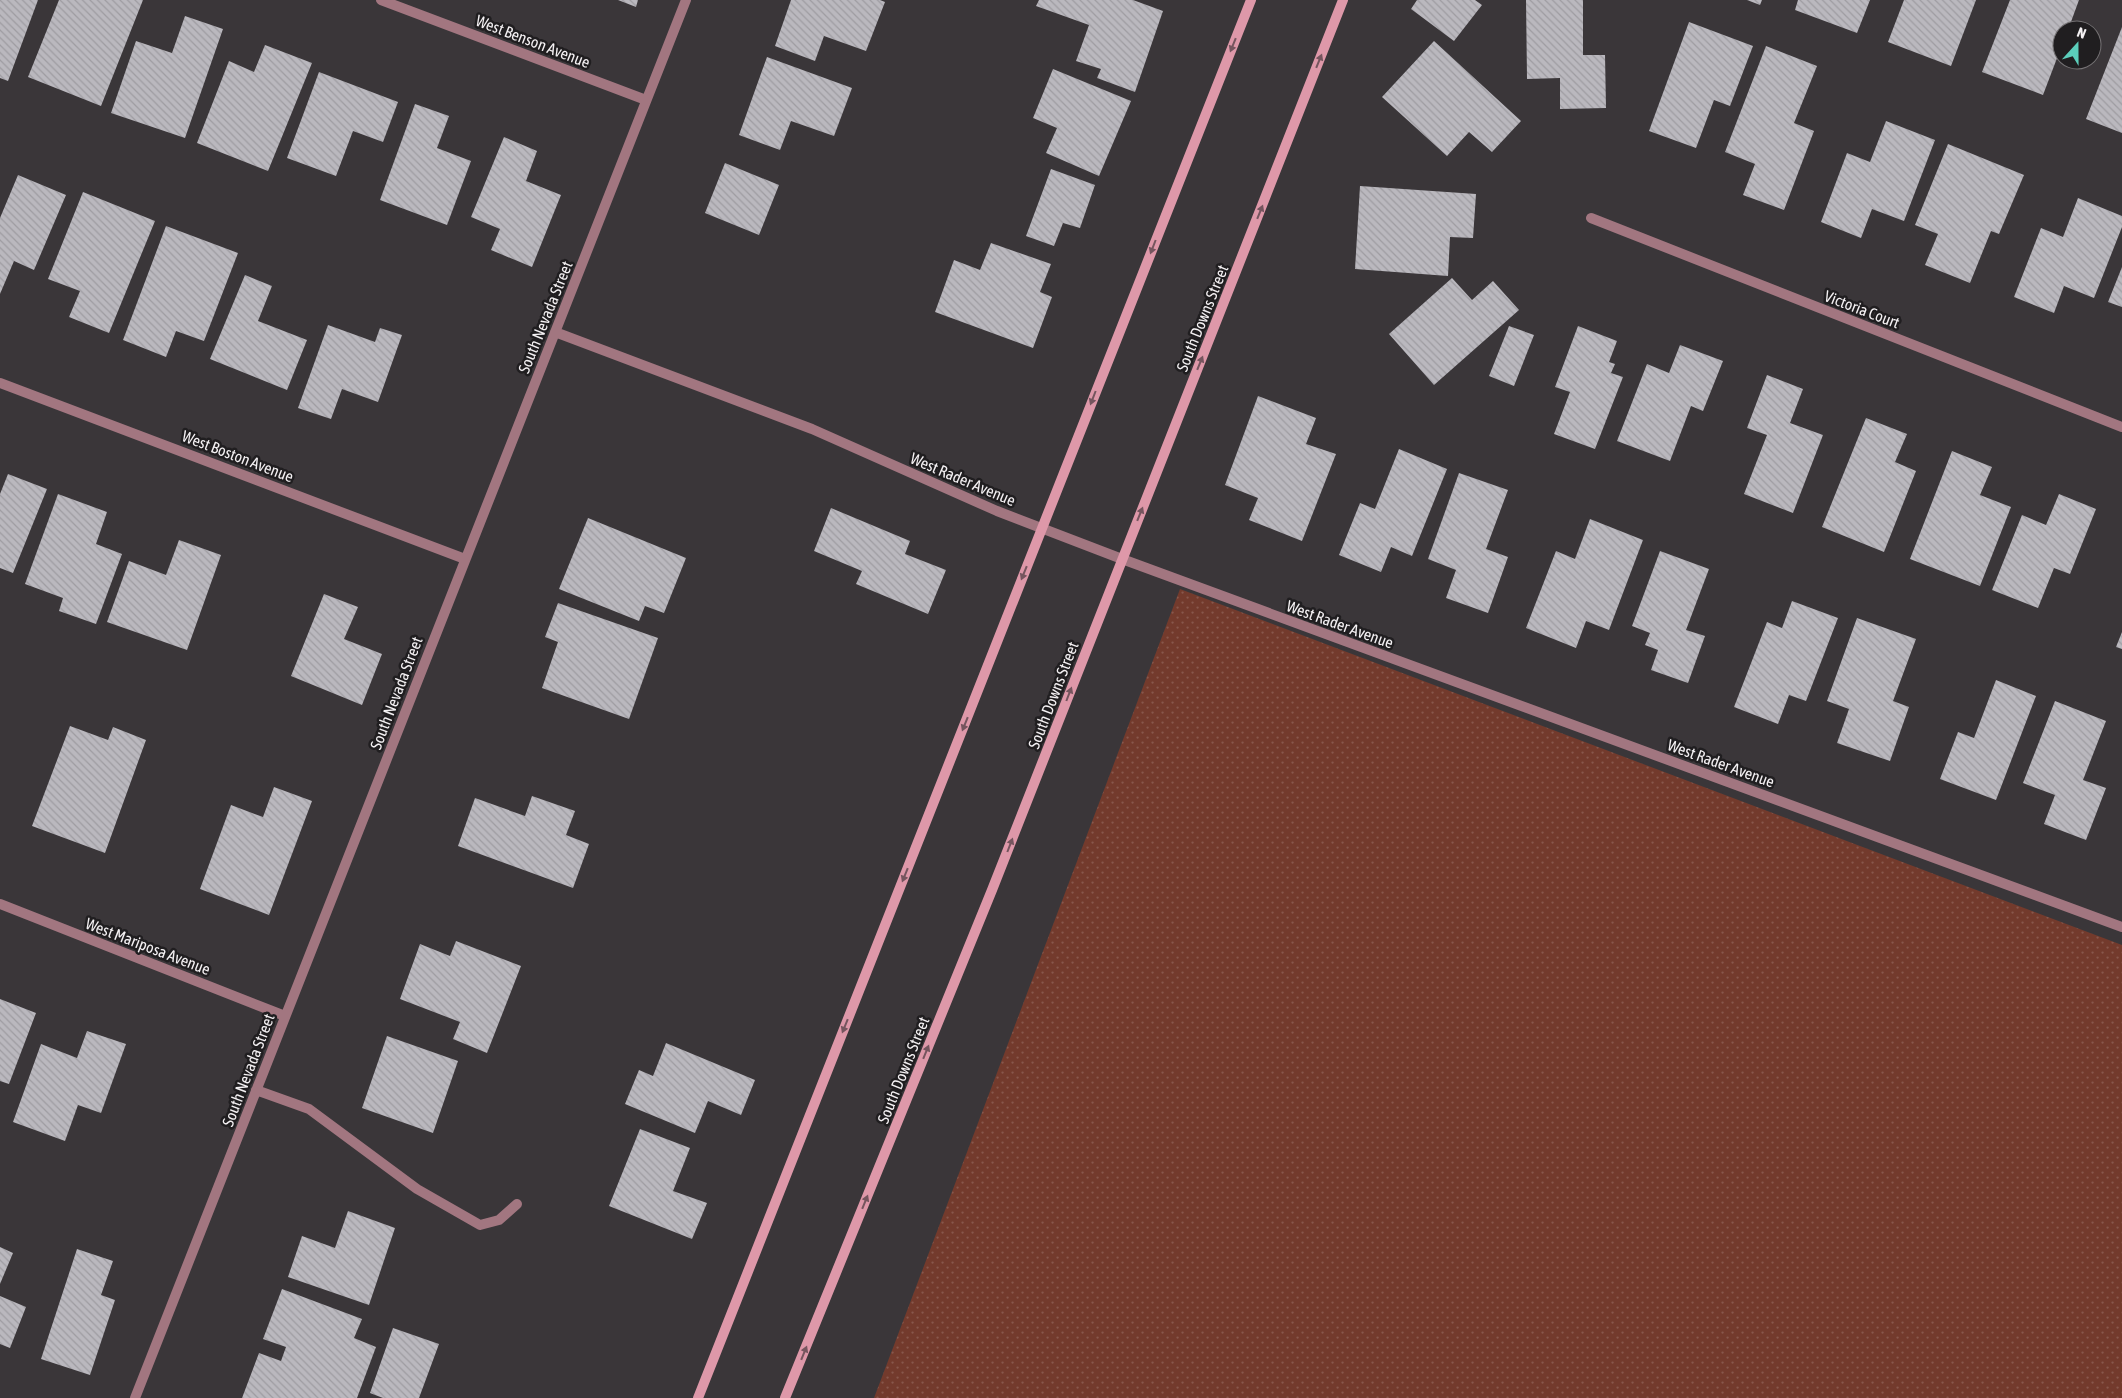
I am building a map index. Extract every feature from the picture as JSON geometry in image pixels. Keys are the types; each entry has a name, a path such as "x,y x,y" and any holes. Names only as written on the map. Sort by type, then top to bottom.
{"main road":[{"path":"698,1398 1251,0"},
{"name":"South Downs Street","path":"786,1398 992,890 1343,0"}],"street":[{"name":"West Benson Avenue","path":"381,0 646,100"},
{"name":"South Nevada Street","path":"135,1398 686,0"},
{"name":"Victoria Court","path":"1591,218 2122,427"},
{"name":"West Rader Avenue","path":"555,332 812,430 997,511 1122,559 2122,927"},
{"name":"West Boston Avenue","path":"0,383 465,559"},
{"name":"West Mariposa Avenue","path":"0,904 285,1016"},
{"path":"256,1090 309,1109 417,1189 480,1225 499,1220 517,1204"}],"shaded area":[{"path":"1180,589 2122,945 2122,1398 874,1398"}],"building":[{"path":"0,0 38,0 8,81 0,78"},
{"path":"59,0 143,0 101,106 28,77"},
{"path":"618,0 638,0 636,7"},
{"path":"791,0 880,0 885,2 866,51 824,36 815,61 775,46"},
{"path":"1039,0 1133,0 1163,11 1135,92 1097,78 1101,69 1076,61 1089,25 1036,6"},
{"path":"1417,0 1475,0 1482,5 1454,41 1411,9"},
{"path":"1526,0 1583,0 1583,55 1605,55 1606,108 1560,109 1560,78 1527,79"},
{"path":"1747,0 1762,0 1760,5"},
{"path":"1798,0 1870,0 1857,33 1795,10"},
{"path":"1904,0 1976,0 1951,66 1888,42"},
{"path":"2010,0 2079,0 2072,20 2052,20 2052,70 2043,95 1982,72"},
{"path":"185,16 223,29 185,138 111,113 136,41 172,53"},
{"path":"1689,22 1753,46 1730,106 1714,100 1696,148 1649,131"},
{"path":"2122,27 2122,133 2086,119"},
{"path":"1434,41 1521,121 1492,152 1469,132 1447,156 1382,97"},
{"path":"265,45 312,63 268,171 197,143 229,61 254,72"},
{"path":"1766,46 1817,66 1794,123 1814,131 1784,210 1743,195 1755,164 1725,152"},
{"path":"767,57 852,88 834,136 791,121 780,150 739,135"},
{"path":"1053,69 1131,101 1099,176 1046,153 1057,128 1033,118"},
{"path":"319,72 398,102 383,142 353,131 336,176 287,158"},
{"path":"415,104 449,116 437,148 471,161 447,225 380,200"},
{"path":"1886,121 1935,140 1904,221 1872,209 1861,238 1821,222 1847,153 1870,162"},
{"path":"504,137 537,151 526,181 561,195 532,267 491,250 500,229 471,217"},
{"path":"1948,144 2024,175 1999,234 1991,231 1970,283 1925,265 1938,234 1915,225"},
{"path":"725,163 779,185 759,235 705,213"},
{"path":"1051,169 1095,185 1080,228 1063,223 1054,246 1026,236"},
{"path":"18,175 66,195 34,270 14,261 0,294 0,218"},
{"path":"1360,186 1476,194 1473,238 1450,237 1448,276 1355,269"},
{"path":"83,192 155,221 109,333 69,317 80,291 48,279"},
{"path":"2078,198 2122,216 2122,227 2094,298 2064,286 2054,313 2014,297 2041,228 2063,237"},
{"path":"166,226 238,253 204,341 176,331 166,357 123,340"},
{"path":"991,243 1051,264 1040,292 1052,297 1033,348 935,312 954,260 980,270"},
{"path":"2122,267 2122,307 2108,302"},
{"path":"245,275 272,286 258,321 307,340 287,390 210,359"},
{"path":"1452,278 1472,300 1493,281 1519,310 1434,385 1389,334"},
{"path":"328,325 375,342 380,328 402,335 378,402 342,389 331,419 298,408"},
{"path":"1509,326 1534,335 1514,386 1489,376"},
{"path":"1578,326 1617,341 1609,362 1615,364 1611,373 1623,377 1595,449 1554,434 1570,392 1555,387"},
{"path":"1680,345 1723,361 1703,411 1691,406 1670,461 1617,441 1647,364 1669,373"},
{"path":"1767,375 1803,389 1790,423 1823,435 1793,513 1744,494 1767,435 1747,428"},
{"path":"1258,396 1316,418 1306,444 1336,454 1302,541 1249,520 1258,498 1225,485"},
{"path":"1866,418 1907,434 1895,462 1916,471 1884,552 1822,527"},
{"path":"1399,449 1447,469 1412,556 1391,547 1381,572 1339,555 1360,503 1375,509"},
{"path":"1952,451 1992,467 1980,495 2011,507 1980,586 1910,559"},
{"path":"1459,473 1508,490 1486,549 1508,557 1488,613 1446,598 1456,570 1428,559"},
{"path":"8,474 47,489 13,573 0,568 0,494"},
{"path":"58,494 107,512 96,544 122,554 96,624 59,611 63,598 25,584"},
{"path":"2059,494 2096,509 2070,574 2054,568 2038,608 1992,590 2022,515 2046,525"},
{"path":"831,508 910,541 905,554 946,570 928,614 856,584 862,571 814,551"},
{"path":"588,518 686,558 664,613 645,606 639,621 559,589"},
{"path":"1590,519 1643,540 1609,630 1586,621 1576,648 1526,628 1556,551 1575,559"},
{"path":"179,540 221,555 187,650 107,622 129,561 166,575"},
{"path":"1660,551 1709,569 1686,630 1705,636 1688,683 1651,670 1658,650 1645,645 1650,633 1632,626"},
{"path":"324,594 358,607 344,639 382,654 362,705 291,676"},
{"path":"1792,601 1838,618 1806,701 1789,695 1778,724 1734,707 1767,622 1782,628"},
{"path":"558,603 658,638 629,719 542,688 558,642 545,637"},
{"path":"1857,618 1916,639 1893,701 1909,707 1890,761 1837,743 1849,709 1827,701"},
{"path":"2122,632 2122,649 2116,647"},
{"path":"1996,680 2036,696 1996,800 1940,779 1958,732 1974,738"},
{"path":"2055,701 2106,721 2083,780 2106,788 2086,840 2044,824 2055,795 2023,783"},
{"path":"70,726 108,740 113,727 146,740 105,853 32,826"},
{"path":"274,787 312,801 269,915 200,889 231,805 263,817"},
{"path":"532,796 575,811 566,835 589,844 573,888 458,846 475,798 525,816"},
{"path":"456,941 521,966 487,1053 453,1039 460,1022 400,999 420,944 450,956"},
{"path":"0,999 36,1013 9,1084 0,1081"},
{"path":"87,1031 126,1044 101,1113 78,1105 65,1141 13,1122 41,1044 77,1058"},
{"path":"387,1036 458,1061 433,1133 362,1108"},
{"path":"666,1043 755,1080 741,1115 708,1101 695,1133 625,1104 639,1070 653,1076"},
{"path":"640,1129 690,1148 673,1191 707,1203 692,1239 609,1206"},
{"path":"348,1211 395,1228 369,1305 288,1277 302,1236 335,1248"},
{"path":"0,1247 13,1253 0,1284"},
{"path":"77,1249 113,1261 101,1295 115,1300 90,1375 41,1359"},
{"path":"282,1289 362,1319 354,1338 376,1347 357,1398 242,1398 259,1353 281,1361 286,1347 263,1339"},
{"path":"0,1296 26,1307 10,1348 0,1344"},
{"path":"393,1328 439,1344 419,1398 383,1398 370,1393"}]}
